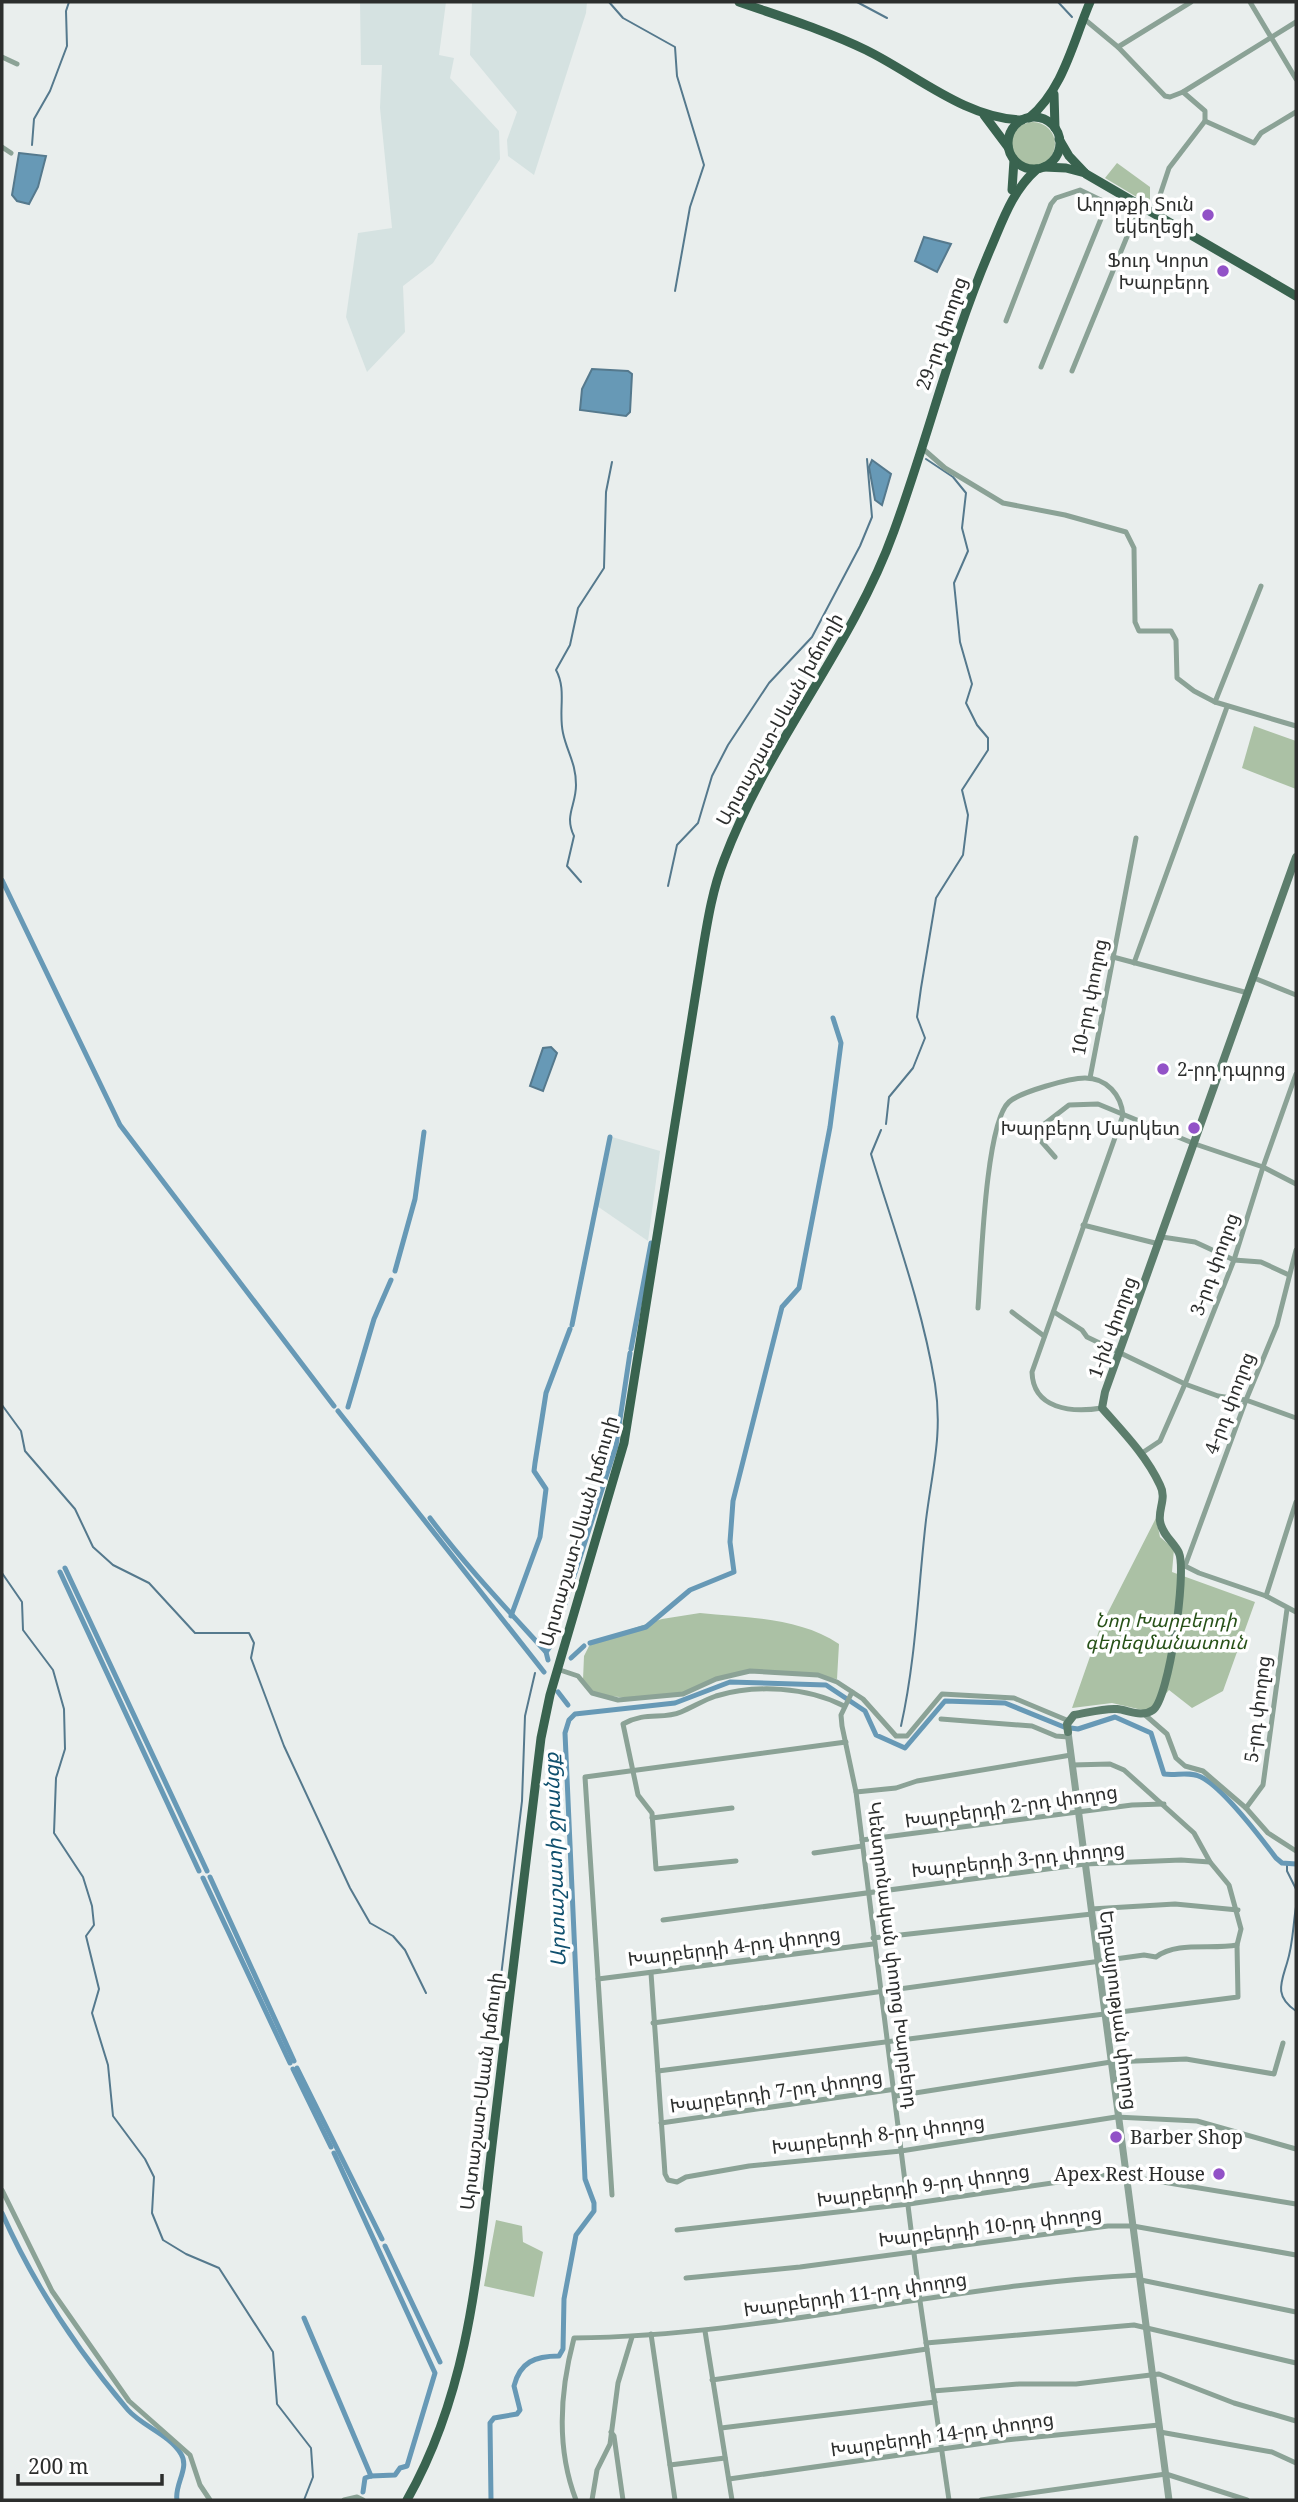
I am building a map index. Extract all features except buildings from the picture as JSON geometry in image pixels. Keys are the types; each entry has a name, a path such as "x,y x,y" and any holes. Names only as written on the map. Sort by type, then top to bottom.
{"main road":[{"path":"739,2 833,34 982,114 1045,120 1057,134 1069,156 1086,174"},
{"path":"1008,147 1010,134 1043,107 1054,90 1090,2"},
{"path":"1041,168 1056,156 1054,90"},
{"path":"982,114 1008,147 1014,160 1027,168 1066,168 1086,174 1296,296"},
{"name":"29-րդ փողոց","path":"1011,199 1014,160"},
{"name":"29-րդ փողոց","path":"911,480 961,323 1011,199 1020,184 1041,168"},
{"name":"Արտաշատ-Սևան խճուղի","path":"407,2500 445,2421 472,2300 541,1738 557,1669 624,1443 703,947 715,887 747,807 850,628 875,579 911,480"},
{"name":"1-ին փողոց","path":"1183,1564 1179,1553 1164,1534 1159,1520 1163,1492 1142,1453 1102,1408 1296,857"},
{"path":"1068,1728 1074,1716 1114,1708 1144,1714 1157,1707 1176,1630 1183,1564"}],"street":[{"path":"1118,47 1191,2"},
{"path":"1250,2 1296,79"},
{"path":"1083,18 1118,47 1165,96 1170,97 1183,92 1296,22"},
{"path":"2,57 17,64"},
{"path":"1072,371 1136,217 1150,211 1169,168 1205,121 1205,111 1183,92"},
{"path":"1205,121 1244,141 1254,143 1261,133 1296,112"},
{"path":"2,147 10,153"},
{"path":"1006,321 1051,204 1056,198 1080,190 1136,217"},
{"path":"1041,367 1107,204"},
{"path":"921,447 946,468 1003,503 1065,515 1126,532 1133,548 1135,622 1139,631 1171,631 1176,640 1177,678 1182,684 1227,707 1296,726"},
{"path":"1215,702 1261,586"},
{"name":"10-րդ փողոց","path":"1134,962 1227,707"},
{"name":"10-րդ փողոց","path":"978,1308 988,1178 1001,1114 1007,1103 1017,1096 1075,1078 1090,1078 1136,838"},
{"path":"1113,957 1248,993"},
{"path":"1254,978 1296,995"},
{"name":"3-րդ փողոց","path":"1142,1453 1160,1441 1185,1384 1234,1260 1296,1074"},
{"path":"1090,1078 1118,1094 1123,1115 1044,1336 1032,1372 1032,1387 1041,1399 1065,1409 1102,1408"},
{"path":"1055,1157 1041,1142 1040,1133 1056,1113 1069,1105 1090,1104 1263,1167 1296,1184"},
{"path":"1083,1225 1160,1240 1195,1242 1234,1260 1261,1262 1289,1275"},
{"name":"4-րդ փողոց","path":"1183,1564 1277,1325 1296,1250"},
{"path":"1012,1312 1044,1336"},
{"path":"1054,1312 1082,1330 1087,1337 1185,1384 1218,1396 1246,1400 1296,1418"},
{"path":"1266,1596 1296,1502"},
{"path":"1183,1564 1266,1596 1296,1612"},
{"name":"5-րդ փողոց","path":"1246,1808 1263,1785 1287,1609"},
{"path":"557,1669 578,1676 592,1693 618,1700 683,1694 716,1679 750,1671 818,1675 837,1682 863,1699 896,1736 907,1736 942,1694 1014,1698 1068,1728 1056,1736 1032,1726 941,1719"},
{"path":"736,1861 656,1869 652,1818 638,1794 623,1724 635,1717 679,1713 714,1697 753,1691 805,1692 844,1706 852,1692"},
{"name":"Կենտրոնական փողոց Խարբերդ","path":"844,1706 841,1715 856,1791 920,2301 949,2500"},
{"path":"1144,1714 1167,1734 1176,1758 1185,1766 1203,1771 1246,1808 1268,1833 1296,1851"},
{"name":"Եղբայրության փողոց","path":"1068,1728 1116,2117 1169,2500"},
{"path":"612,2195 585,1777 846,1741"},
{"path":"856,1791 896,1788 1071,1755"},
{"path":"658,2071 1238,1997 1237,1945 1241,1929 1238,1910 1229,1885 1210,1862 1194,1833 1124,1770 1110,1764 1072,1765"},
{"name":"Խարբերդի 2-րդ փողոց","path":"814,1853 862,1843 1132,1805 1164,1804"},
{"path":"652,1818 732,1808"},
{"name":"Խարբերդի 3-րդ փողոց","path":"663,1920 1085,1864 1181,1860 1210,1862"},
{"name":"Խարբերդի 4-րդ փողոց","path":"598,1979 1091,1912 1175,1904 1238,1910"},
{"path":"653,2023 1144,1955 1156,1956 1164,1951 1215,1950 1237,1945"},
{"name":"Խարբերդի 8-րդ փողոց","path":"651,1973 665,2174 668,2180 677,2182 686,2177 749,2166 901,2151 1116,2117 1197,2121 1296,2149"},
{"name":"Խարբերդի 7-րդ փողոց","path":"661,2123 1111,2062 1186,2059 1274,2074 1283,2043"},
{"name":"Խարբերդի 9-րդ փողոց","path":"677,2230 909,2204 1114,2174 1296,2204"},
{"path":"2,2190 51,2291 129,2402 190,2455 200,2485 210,2500"},
{"name":"Խարբերդի 10-րդ փողոց","path":"685,2278 800,2267 915,2250 1133,2226 1296,2255"},
{"name":"Խարբերդի 11-րդ փողոց","path":"576,2500 567,2466 561,2400 574,2338 705,2331 920,2301 1140,2277 1296,2312"},
{"path":"712,2380 926,2346 1134,2325 1296,2363"},
{"path":"705,2331 732,2500"},
{"path":"651,2334 675,2500"},
{"path":"592,2500 597,2470 610,2444 618,2383 632,2337"},
{"path":"933,2392 1019,2384 1076,2384 1153,2374 1296,2421"},
{"path":"721,2428 935,2402"},
{"name":"Խարբերդի 14-րդ փողոց","path":"729,2479 1130,2426 1160,2428 1272,2452 1296,2463"},
{"path":"611,2432 614,2436 623,2500"},
{"path":"670,2465 725,2458"},
{"path":"981,2500 1166,2473 1247,2500"},
{"path":"344,2500 350,2497 363,2500"}],"shaded area":[{"path":"360,2 446,2 439,55 454,58 450,78 499,131 500,159 433,263 403,286 405,332 367,372 346,317 358,233 392,228 380,108 382,65 361,65"},
{"path":"472,2 587,2 586,13 534,175 508,156 507,140 517,112 470,55"},
{"path":"612,1137 660,1151 648,1241 597,1206"}],"green space":[{"path":"1033,122 1048,129 1055,144 1048,159 1033,166 1018,159 1011,144 1018,129"},
{"path":"1117,163 1150,187 1150,205 1105,178"},
{"path":"1254,726 1296,741 1296,789 1242,768"},
{"name":"Նոր Խարբերդի գերեզմանատուն","path":"1156,1518 1160,1537 1174,1549 1172,1572 1255,1602 1223,1691 1192,1708 1169,1690 1151,1712 1112,1703 1072,1708 1100,1628"},
{"path":"700,1613 772,1620 807,1628 823,1635 839,1644 837,1679 760,1671 717,1677 684,1695 631,1698 596,1695 583,1680 584,1656 591,1642 662,1619"},
{"path":"496,2220 522,2226 523,2242 543,2252 534,2297 484,2286"}],"water":[{"path":"19,153 46,156 38,187 29,204 17,201 12,195"},
{"path":"924,237 951,244 937,272 915,261"},
{"path":"592,369 628,371 632,374 630,412 626,416 580,410 582,389"},
{"path":"872,460 891,474 882,505 875,500 869,467"},
{"path":"551,1047 557,1053 543,1091 530,1086 543,1048"}],"waterway":[{"path":"32,145 34,119 50,91 67,46 66,11 69,2"},
{"path":"609,2 623,18 675,47 677,76 704,165 690,207 675,291"},
{"path":"857,2 887,18"},
{"path":"1058,2 1072,17"},
{"path":"668,886 677,845 698,823 712,776 728,745 769,683 812,637 860,546 872,517 867,459"},
{"path":"886,1124 889,1097 913,1068 925,1038 917,1017 936,898 963,855 968,815 962,790 988,750 988,738 977,725 966,703 972,684 960,642 954,583 968,551 962,528 966,493 953,477 926,459"},
{"path":"581,882 567,866 574,836 570,816 576,792 576,777 563,733 562,693 556,670 570,645 578,608 604,568 606,492 612,462"},
{"path":"2,880 120,1125 334,1406"},
{"path":"590,1643 646,1627 690,1590 734,1572 730,1542 733,1501 782,1307 799,1288 830,1127 841,1043 833,1018"},
{"path":"881,1130 871,1154 923,1325 935,1384 938,1419 913,1650 901,1726"},
{"path":"395,1271 415,1199 424,1132"},
{"path":"572,1325 610,1137"},
{"path":"631,1349 651,1243"},
{"path":"348,1407 374,1319 391,1280"},
{"path":"511,1616 540,1537 546,1489 534,1471 535,1463 546,1393 570,1329"},
{"path":"546,1652 552,1644 616,1446 630,1353"},
{"path":"2,1405 21,1431 25,1451 75,1509 93,1547 113,1565 149,1583 195,1633 249,1633 254,1643 251,1658 284,1746 350,1888 370,1923 393,1936 405,1950 426,1993"},
{"path":"338,1411 544,1672"},
{"path":"430,1518 546,1652 548,1660"},
{"path":"65,1568 207,1871"},
{"path":"60,1572 199,1871"},
{"path":"2,1573 22,1602 23,1630 53,1670 64,1709 65,1749 56,1778 54,1833 83,1877 92,1906 94,1925 86,1936 99,1989 92,2013 108,2065 113,2116 145,2159 154,2177 152,2213 163,2240 186,2254 219,2268 273,2352 277,2404 311,2448 313,2477 304,2500"},
{"path":"571,1658 584,1646"},
{"path":"496,2018 522,1801 525,1716 535,1673"},
{"name":"Արտաշատի ջրանցք","path":"491,2500 490,2423 494,2418 517,2414 520,2410 514,2386 520,2371 536,2359 559,2356 563,2349 564,2299 576,2235 594,2211 594,2203 585,2179 565,1733 569,1720 575,1714 675,1703 730,1682 826,1685 865,1711 876,1735 905,1748 945,1701 1005,1703 1064,1727 1078,1729 1115,1717 1151,1733 1164,1774 1192,1774 1210,1783 1241,1814 1276,1858 1282,1863 1296,1864"},
{"path":"558,1692 568,1705"},
{"path":"1287,1864 1287,1871 1296,1889"},
{"path":"210,1877 294,2061"},
{"path":"203,1878 290,2063"},
{"path":"1296,1907 1291,1949 1281,1989 1284,2000 1296,2011"},
{"path":"297,2068 382,2239"},
{"path":"293,2069 331,2147"},
{"path":"334,2153 435,2373 407,2466 400,2468 395,2475 371,2476"},
{"name":"Արտաշատի ջրանցք","path":"2,2213 42,2291 91,2364 128,2410 170,2441 181,2454 184,2465 177,2500"},
{"path":"385,2246 440,2362"},
{"path":"304,2318 371,2476"},
{"path":"363,2492 365,2478 371,2476"}],"place":[{"name":"Աղոթքի Տուն եկեղեցի","path":"1208,215"},
{"name":"Ֆուդ Կորտ Խարբերդ","path":"1223,271"},
{"name":"2-րդ դպրոց","path":"1163,1069"},
{"name":"Խարբերդ Մարկետ","path":"1194,1128"},
{"name":"Barber Shop","path":"1116,2137"},
{"name":"Apex Rest House","path":"1219,2174"}]}
